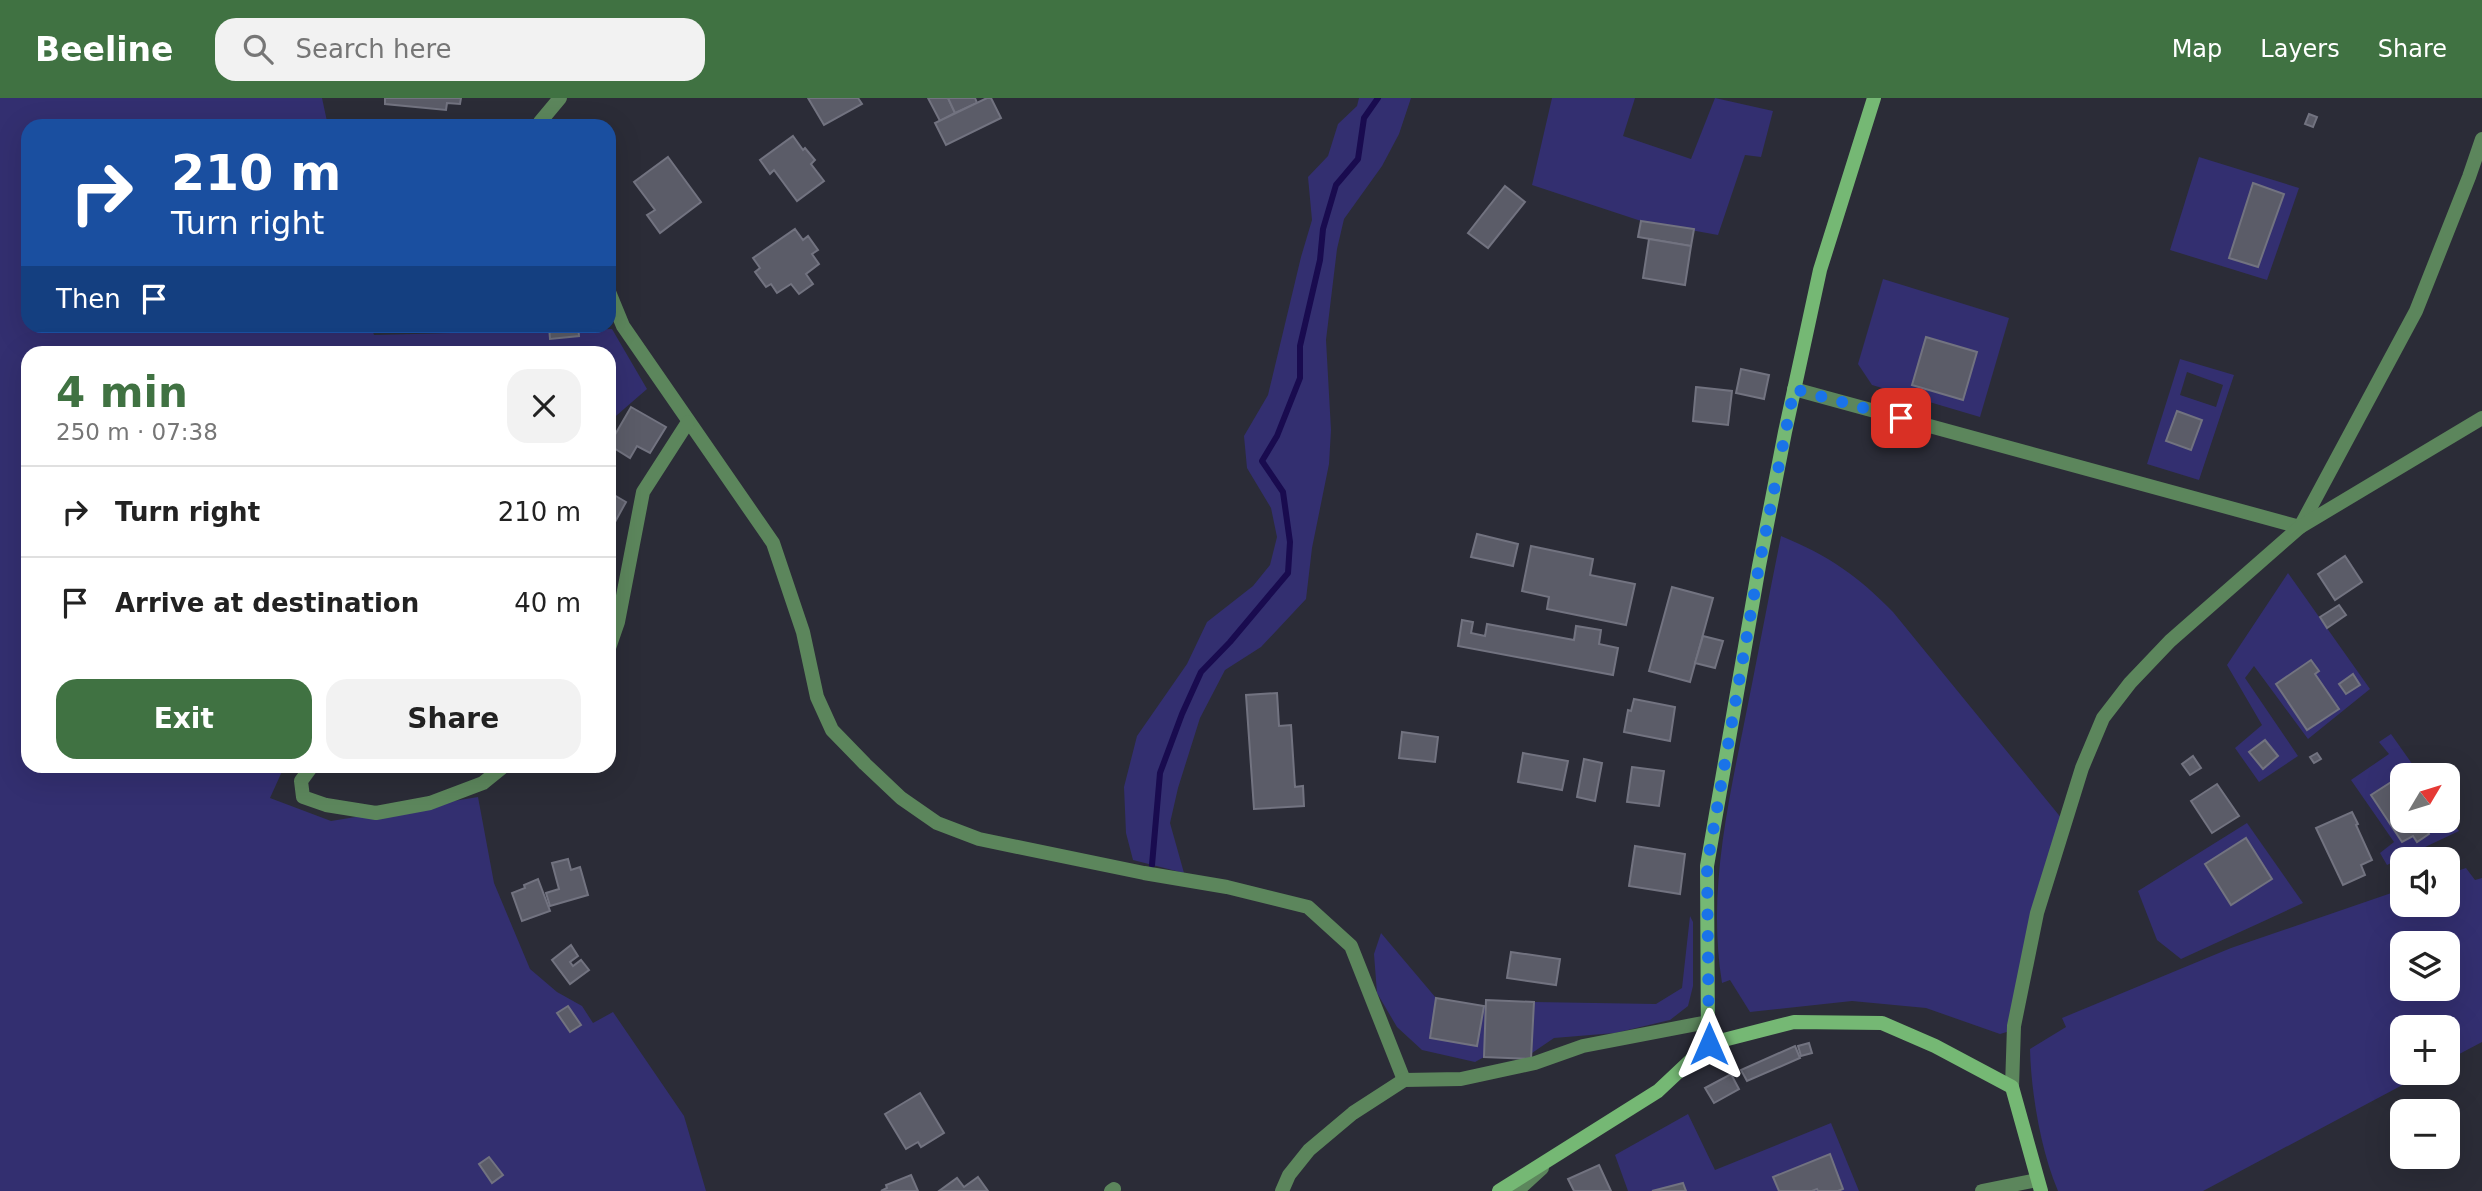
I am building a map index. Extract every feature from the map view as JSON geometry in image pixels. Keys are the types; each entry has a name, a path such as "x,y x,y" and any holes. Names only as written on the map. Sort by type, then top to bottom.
{"street":[{"path":"542,119 560,98"},
{"path":"1709,1044 1707,866 1759,566 1820,270 1874,98"},
{"path":"2300,527 2416,312 2482,139"},
{"path":"616,309 623,326 773,543 803,632 817,697 832,730 864,764 901,797 937,823 979,839 1227,887 1308,907 1351,946 1404,1080"},
{"path":"1794,389 2300,527"},
{"path":"1982,1191 2039,1185 2012,1087 2014,1026 2037,913 2082,768 2103,718 2130,683 2169,641 2300,527 2482,418"},
{"path":"616,628 643,492 688,422"},
{"path":"307,773 301,781 303,797 326,805 376,813 430,803 483,783 495,773"},
{"path":"1282,1191 1289,1175 1308,1150 1353,1113 1404,1080 1461,1079 1535,1063 1583,1046 1708,1022"},
{"path":"1499,1191 1658,1091 1709,1044 1794,1022 1882,1023 1935,1046 2012,1087"},
{"path":"1517,1191 1556,1155"}],"shaded area":[{"path":"0,98 322,98 326,119 21,119 21,333 614,333 647,389 616,416 616,346 21,346 21,773 281,773 270,798 331,821 478,797 494,883 530,969 557,992 582,1006 593,1023 613,1012 684,1116 706,1191 0,1191"},
{"path":"1359,98 1411,98 1399,134 1382,166 1344,219 1337,249 1326,340 1331,430 1329,464 1312,548 1306,599 1261,647 1225,670 1200,718 1170,823 1184,873 1133,860 1126,833 1124,787 1137,736 1187,664 1207,622 1253,586 1270,565 1277,537 1271,508 1247,468 1244,436 1268,395 1312,220 1308,177 1328,156 1338,124 1357,106"},
{"path":"1552,98 1635,98 1623,136 1691,159 1715,98 1773,111 1761,157 1745,155 1718,235 1641,221 1532,185"},
{"path":"2199,157 2299,188 2267,280 2170,250"},
{"path":"1883,279 2009,318 1980,417 1872,385 1858,364"},
{"path":"2180,359 2234,375 2199,480 2147,464","holes":["2187,372 2223,385 2216,407 2180,395"]},
{"path":"1781,536 1842,568 1893,612 2067,825 2030,930 2017,1029 2000,1034 1926,1008 1852,1001 1750,1012 1730,980 1722,983 1717,919 1725,824"},
{"path":"2288,573 2370,689 2308,739 2254,666 2245,678 2298,756 2259,782 2235,748 2262,725 2227,665"},
{"path":"2391,734 2412,763 2390,763 2390,833 2455,833 2425,847 2390,847 2390,864 2387,865 2380,853 2394,842 2351,780 2389,754 2379,742"},
{"path":"2247,823 2303,903 2181,959 2157,940 2138,891"},
{"path":"2466,868 2475,880 2482,878 2482,1042 2460,1054 2460,1015 2390,1015 2390,1085 2402,1085 2203,1191 2058,1191 2038,1121 2030,1049 2066,1027 2062,1018 2231,948 2390,893 2390,917 2460,917 2460,870"},
{"path":"1690,916 1693,922 1693,986 1688,1006 1670,1020 1615,1033 1554,1038 1532,1053 1534,1002 1656,1004 1682,988"},
{"path":"1381,933 1436,998 1486,1006 1484,1057 1475,1062 1422,1050 1397,1027 1377,993 1374,954"},
{"path":"1688,1114 1715,1170 1831,1123 1859,1191 1628,1191 1615,1155"}],"building":[{"path":"385,98 461,98 460,104 447,103 446,110 385,104"},
{"path":"808,98 858,98 862,104 824,125"},
{"path":"928,98 948,98 955,113 940,121"},
{"path":"948,98 975,98 977,103 955,113"},
{"path":"991,98 1001,118 946,145 935,123"},
{"path":"2309,114 2317,117 2313,127 2305,124"},
{"path":"793,136 815,160 811,164 824,181 797,201 774,170 770,174 760,160"},
{"path":"668,157 701,202 660,233 647,215 655,210 634,182"},
{"path":"2253,183 2284,194 2258,267 2229,258"},
{"path":"1505,186 1525,202 1488,248 1468,233"},
{"path":"1641,221 1694,229 1691,246 1638,237"},
{"path":"795,229 803,240 808,236 818,250 812,254 819,264 806,274 813,284 799,294 791,284 777,293 771,284 766,287 755,272 760,268 753,258"},
{"path":"1649,239 1691,246 1685,285 1643,278"},
{"path":"550,333 579,333 579,336 550,339"},
{"path":"1926,337 1977,352 1963,400 1912,385"},
{"path":"1741,369 1769,375 1764,399 1736,393"},
{"path":"1696,387 1732,391 1728,425 1693,421"},
{"path":"631,407 666,427 650,453 637,446 630,458 616,449 616,433"},
{"path":"2177,411 2202,420 2191,450 2166,441"},
{"path":"616,496 626,502 616,520"},
{"path":"1477,534 1518,544 1513,566 1471,557"},
{"path":"1531,546 1593,559 1590,575 1635,584 1626,625 1547,609 1549,597 1522,591"},
{"path":"2345,556 2362,582 2335,600 2318,574"},
{"path":"1672,587 1713,598 1690,682 1649,671"},
{"path":"2339,605 2346,615 2327,628 2320,617"},
{"path":"1462,620 1473,622 1471,633 1485,636 1487,624 1574,640 1576,626 1601,630 1599,644 1618,648 1613,675 1458,646"},
{"path":"1703,636 1723,641 1715,668 1695,663"},
{"path":"2311,660 2319,671 2315,674 2339,709 2307,730 2276,684"},
{"path":"2353,674 2360,685 2346,694 2339,684"},
{"path":"1277,693 1279,726 1291,725 1295,787 1303,786 1304,806 1254,809 1246,695"},
{"path":"1634,699 1675,707 1670,741 1624,732 1628,710 1631,711"},
{"path":"1402,732 1438,737 1435,762 1399,758"},
{"path":"2265,740 2278,756 2263,769 2249,752"},
{"path":"1523,753 1568,761 1562,790 1518,782"},
{"path":"2317,753 2321,759 2314,763 2310,757"},
{"path":"2193,756 2201,768 2190,775 2182,764"},
{"path":"1584,759 1602,763 1595,801 1577,797"},
{"path":"1632,767 1664,771 1659,806 1627,802"},
{"path":"2390,783 2390,824 2371,795"},
{"path":"2217,784 2239,816 2212,833 2191,801"},
{"path":"2352,812 2372,860 2361,865 2365,875 2343,885 2316,828"},
{"path":"2396,833 2429,834 2417,842 2413,836 2402,842"},
{"path":"2246,838 2272,879 2231,905 2205,864"},
{"path":"1635,846 1685,854 1680,894 1629,886"},
{"path":"568,859 571,870 580,867 588,895 550,906 546,893 559,889 552,863"},
{"path":"538,879 550,911 522,921 512,893"},
{"path":"571,945 578,956 570,962 573,966 581,960 589,970 570,984 552,960"},
{"path":"1511,952 1560,959 1556,985 1507,978"},
{"path":"1436,998 1484,1006 1477,1046 1430,1038"},
{"path":"1486,1000 1534,1002 1531,1059 1484,1057"},
{"path":"568,1006 581,1025 570,1032 557,1013"},
{"path":"1809,1043 1812,1053 1801,1056 1798,1046"},
{"path":"1795,1046 1800,1058 1747,1081 1741,1070"},
{"path":"1731,1074 1739,1089 1714,1103 1705,1088"},
{"path":"920,1093 944,1133 921,1147 918,1142 906,1149 885,1114"},
{"path":"1830,1154 1843,1189 1779,1191 1773,1177"},
{"path":"489,1157 503,1175 492,1183 479,1164"},
{"path":"1599,1165 1611,1191 1574,1191 1568,1179"},
{"path":"911,1175 918,1191 881,1191 887,1188 886,1185"},
{"path":"978,1177 988,1191 939,1191 957,1178 964,1187"},
{"path":"1683,1183 1686,1191 1652,1191"}],"waterway":[{"path":"1152,865 1160,773 1201,672 1288,573 1290,542 1283,492 1262,461 1277,436 1300,378 1300,346 1320,260 1323,229 1336,185 1358,159 1364,118 1378,98"}],"route":[{"path":"1709,1044 1707,866 1759,566 1794,389 1901,418"}]}
